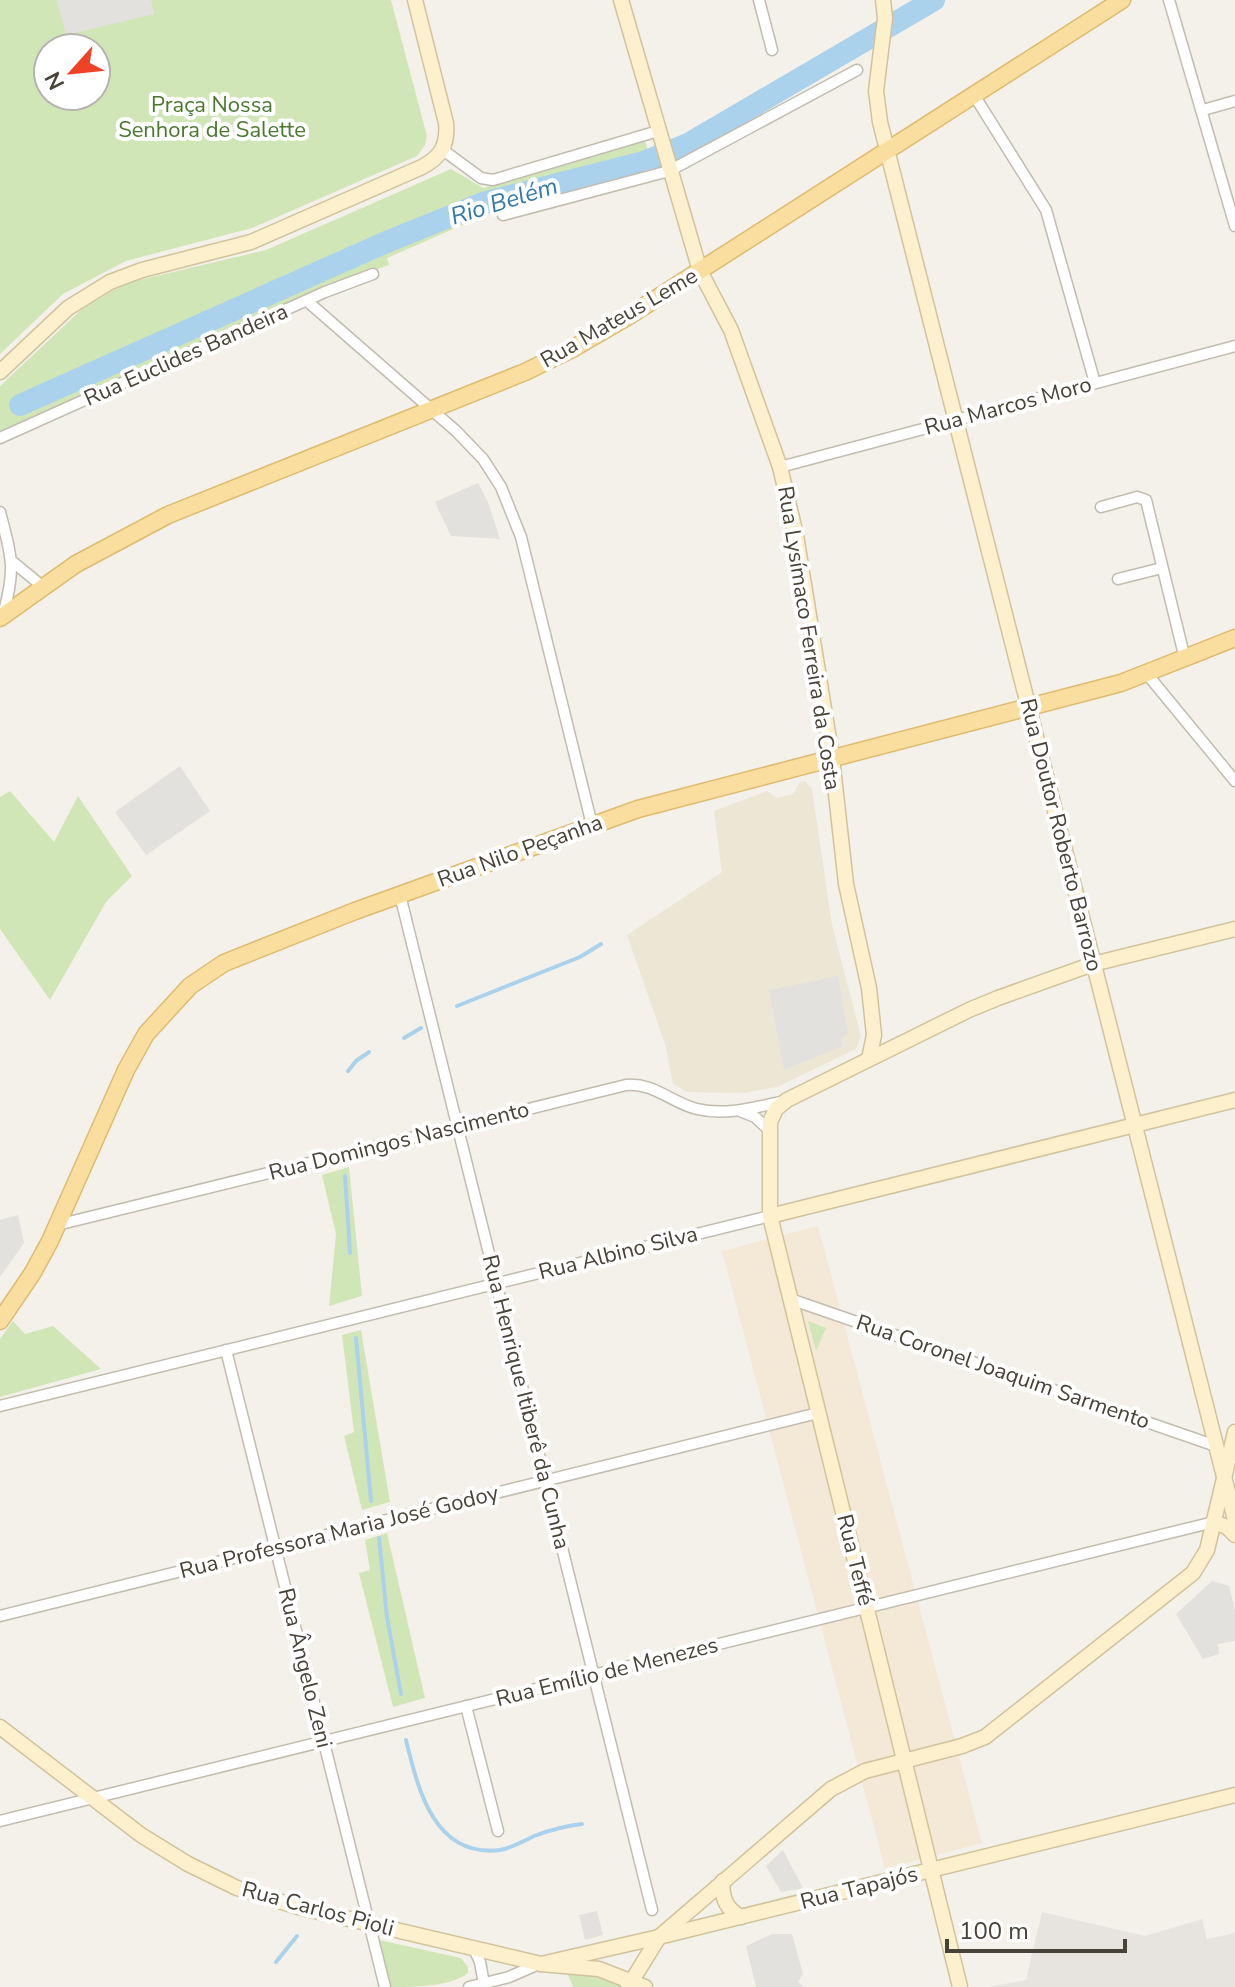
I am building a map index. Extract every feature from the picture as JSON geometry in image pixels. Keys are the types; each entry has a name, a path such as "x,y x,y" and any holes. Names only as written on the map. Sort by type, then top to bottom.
{"main road":[{"path":"0,372 68,308 110,282 142,270 265,237 422,167 439,156 447,134 446,123 415,0"},
{"name":"Rua Lysímaco Ferreira da Costa","path":"621,0 700,271 731,330 780,467 796,535 832,758 846,884 869,988 874,1035 869,1059"},
{"name":"Rua Doutor Roberto Barrozo","path":"883,0 885,18 876,91 887,151 1235,1518"},
{"name":"Rua Mateus Leme","path":"2,617 42,586 107,546 168,515 525,372 572,349 700,271 1122,0"},
{"name":"Rua Nilo Peçanha","path":"0,1321 32,1274 57,1225 134,1053 146,1034 170,1005 208,973 242,954 662,802 1147,674 1235,638"},
{"name":"Rua Domingos Nascimento","path":"787,1100 969,1010 1093,964 1235,929"},
{"path":"869,988 884,1037 896,1046"},
{"path":"769,1130 776,1109 787,1100"},
{"name":"Rua Albino Silva","path":"770,1216 1235,1100"},
{"name":"Rua Teffé","path":"769,1130 770,1216 960,1987"},
{"path":"1216,1446 1234,1434"},
{"path":"635,1985 659,1937 831,1789 865,1771 975,1742 1006,1722 1193,1573 1204,1559 1234,1434"},
{"path":"1214,1522 1227,1527 1235,1535"},
{"name":"Rua Carlos Pioli","path":"0,1727 91,1799 163,1850 237,1888 298,1907 541,1964 599,1969 635,1985"},
{"name":"Rua Tapajós","path":"541,1964 1235,1795"},
{"path":"723,1881 725,1901 741,1917"}],"street":[{"path":"759,0 772,50"},
{"path":"1169,0 1235,226"},
{"path":"503,215 668,166 857,70"},
{"path":"974,95 1046,210 1095,383"},
{"path":"1203,110 1235,101"},
{"path":"443,150 481,178 493,180 660,137"},
{"name":"Rua Euclides Bandeira","path":"0,438 373,274"},
{"path":"307,301 431,409 483,459 501,487 512,511 592,825"},
{"name":"Rua Marcos Moro","path":"780,467 1235,346"},
{"path":"1101,507 1137,497 1146,500 1185,659"},
{"path":"0,512 13,562 11,587 2,617"},
{"path":"13,562 42,586"},
{"path":"1118,579 1162,568"},
{"path":"1147,674 1235,781"},
{"name":"Rua Henrique Itiberê da Cunha","path":"400,895 652,1910"},
{"name":"Rua Domingos Nascimento","path":"57,1225 636,1084 699,1110 738,1111 787,1100"},
{"name":"Rua Domingos Nascimento","path":"738,1111 755,1117 769,1130"},
{"name":"Rua Albino Silva","path":"0,1406 770,1216"},
{"name":"Rua Coronel Joaquim Sarmento","path":"790,1299 1216,1446"},
{"name":"Rua Ângelo Zeni","path":"226,1350 385,1987"},
{"name":"Rua Professora Maria José Godoy","path":"0,1616 818,1413"},
{"name":"Rua Emílio de Menezes","path":"0,1821 1214,1522"},
{"path":"466,1706 498,1831"},
{"path":"473,1947 480,1962 484,1984"},
{"name":"Rua Tapajós","path":"469,1987 509,1977 541,1964"}],"shaded area":[{"path":"57,0 151,0 154,14 79,32 65,32"},
{"path":"478,483 500,539 451,536 435,502"},
{"path":"180,766 210,811 146,855 115,812"},
{"path":"804,781 812,789 832,925 861,1036 856,1049 777,1087 744,1093 686,1092 673,1083 665,1044 627,935 722,872 714,811 767,791 777,798 793,794 800,782"},
{"path":"838,976 848,1034 841,1038 842,1046 784,1070 769,990"},
{"path":"18,1215 24,1243 0,1277 0,1220"},
{"path":"818,1226 982,1843 885,1869 722,1251"},
{"path":"1212,1581 1229,1586 1235,1610 1235,1641 1218,1644 1219,1654 1203,1659 1176,1614"},
{"path":"783,1850 803,1888 781,1892 766,1866"},
{"path":"597,1911 603,1935 585,1940 579,1915"},
{"path":"1042,1912 1145,1936 1202,1919 1207,1939 1235,1933 1235,1987 988,1987 1026,1980"},
{"path":"772,1934 792,1934 803,1974 798,1982 804,1987 756,1987 746,1946"}],"green space":[{"name":"Praça Nossa Senhora de Salette","path":"0,0 391,0 427,136 417,156 252,228 126,261 63,294 0,354"},
{"path":"645,141 653,166 490,213 387,258 389,265 308,294 0,432 0,386 82,309 114,290 135,281 266,250 451,169 483,188"},
{"path":"10,791 54,842 78,796 132,876 106,902 50,1000 0,929 0,797"},
{"path":"349,1167 362,1296 329,1306 336,1234 322,1175"},
{"path":"13,1321 25,1334 53,1326 101,1369 0,1397 0,1339"},
{"path":"808,1321 826,1328 816,1351"},
{"path":"361,1330 390,1502 362,1510 344,1436 354,1432 342,1335"},
{"path":"387,1533 425,1698 393,1707 359,1573 370,1570 365,1540"},
{"path":"379,1940 461,1958 468,1967 468,1973 442,1984 391,1987"},
{"path":"594,1973 623,1981 620,1987 573,1987 568,1975"}],"waterway":[{"name":"Rio Belém","path":"20,405 384,243 483,203 644,162 688,144 934,0"},
{"path":"457,1006 580,957 601,944"},
{"path":"404,1038 421,1028"},
{"path":"348,1071 369,1052"},
{"path":"345,1176 350,1253"},
{"path":"356,1338 371,1501"},
{"path":"379,1538 387,1617 401,1694"},
{"path":"406,1740 416,1779 433,1816 444,1832 459,1843 478,1850 500,1850 546,1832 582,1824"},
{"path":"276,1962 297,1936"}]}
